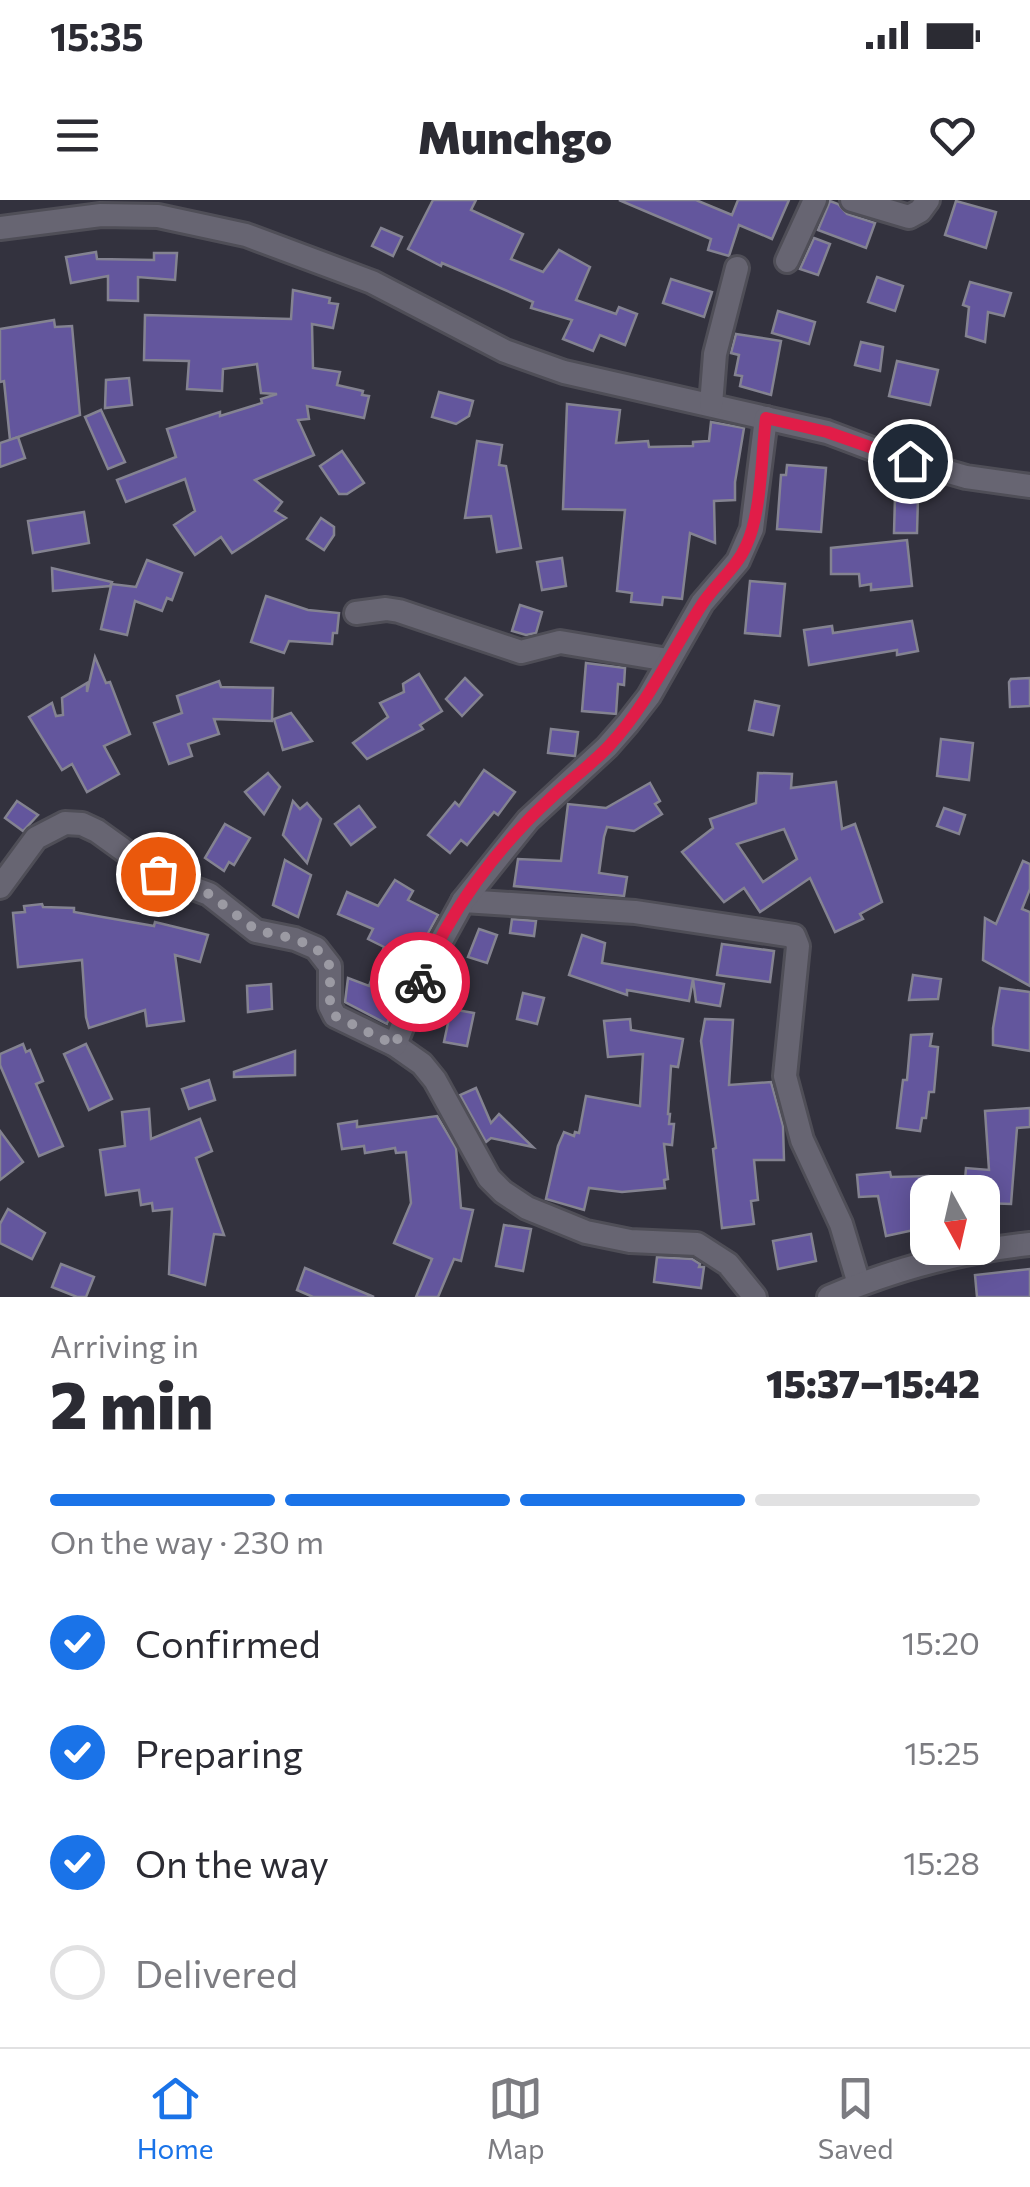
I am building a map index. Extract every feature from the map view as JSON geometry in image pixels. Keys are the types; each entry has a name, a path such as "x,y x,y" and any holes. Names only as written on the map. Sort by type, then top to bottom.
{"street":[{"path":"787,261 815,200"},
{"path":"852,200 909,217 928,200"},
{"path":"0,228 101,215 158,216 246,234 372,282 505,351 564,372 827,432 882,454 966,477 1030,486"},
{"path":"710,404 715,354 736,268"},
{"path":"395,1045 436,946 462,901 528,820 608,747 628,723 649,696 702,603 746,546 752,529 766,418"},
{"path":"356,614 399,611 521,652 560,642 668,660"},
{"path":"0,888 36,838 65,823 82,824 158,874 209,894 256,930 316,948 330,966 330,1006 335,1016 395,1045 422,1064 435,1080 482,1166 503,1192 527,1208 586,1232 630,1241 696,1244 728,1264 755,1297"},
{"path":"462,901 635,912 794,936 798,946 785,1076 802,1140 841,1224 859,1284"},
{"path":"830,1297 859,1284 954,1256 1030,1244"}],"building":[{"path":"433,200 476,200 471,210 523,234 511,259 543,272 559,250 590,267 576,300 616,314 619,307 637,314 625,345 600,335 593,351 563,339 572,320 531,308 533,302 408,249"},
{"path":"619,200 696,200 732,215 738,200 789,200 772,239 739,225 729,256 708,250 711,239"},
{"path":"830,201 847,214 875,223 866,248 818,230"},
{"path":"956,201 996,212 986,248 945,235"},
{"path":"381,228 402,237 393,256 372,246"},
{"path":"814,238 830,244 818,275 800,269"},
{"path":"96,252 97,259 154,260 154,253 177,253 175,280 138,277 138,301 108,300 108,276 71,283 66,257"},
{"path":"877,277 903,286 895,311 868,302"},
{"path":"671,279 712,292 704,317 663,303"},
{"path":"970,282 1011,293 1004,316 988,312 985,342 966,336 969,307 963,305"},
{"path":"293,290 330,298 329,303 338,304 333,328 312,324 313,368 340,372 337,385 369,396 364,418 307,406 309,419 298,420 314,455 255,480 282,502 275,511 286,518 232,553 221,537 195,555 174,525 195,511 185,479 126,502 117,480 176,457 167,429 262,403 261,399 277,394 261,393 257,364 223,369 222,391 187,389 189,361 144,360 145,315 291,319"},
{"path":"778,311 815,322 809,344 772,333"},
{"path":"54,320 55,327 72,326 80,415 10,440 4,381 0,382 0,329"},
{"path":"736,334 781,341 771,395 740,386 742,376 735,375 739,355 731,353"},
{"path":"861,342 883,347 880,371 855,365"},
{"path":"897,361 938,370 930,405 889,396"},
{"path":"129,378 132,405 105,408 106,380"},
{"path":"439,392 473,401 469,416 456,424 432,417"},
{"path":"567,404 620,410 616,443 648,441 649,447 693,446 693,442 709,441 711,422 744,428 735,500 714,501 715,543 690,533 682,599 663,597 662,605 631,602 632,593 617,591 625,510 563,509"},
{"path":"101,410 125,462 108,469 85,417"},
{"path":"18,437 25,458 0,467 0,443"},
{"path":"477,441 502,445 499,465 506,466 521,548 497,552 491,516 465,518"},
{"path":"342,451 364,483 347,494 339,494 320,466"},
{"path":"787,465 826,468 821,532 777,529 781,475 786,475"},
{"path":"895,497 918,497 917,533 894,533"},
{"path":"84,512 89,543 33,553 28,521"},
{"path":"321,518 334,527 334,535 324,550 307,539"},
{"path":"907,540 912,586 871,590 871,584 860,586 859,574 831,574 831,548"},
{"path":"562,558 566,586 542,590 537,562"},
{"path":"147,560 182,573 172,600 167,598 162,611 135,601 127,635 101,629 111,586 53,591 52,568 136,587"},
{"path":"750,581 785,584 780,636 745,633"},
{"path":"266,596 308,610 339,613 332,644 289,641 284,653 251,642"},
{"path":"520,605 542,612 536,633 512,631"},
{"path":"912,621 918,651 897,655 897,650 809,665 804,630 832,626 833,633"},
{"path":"95,657 106,683 110,682 130,734 104,746 119,774 87,792 72,764 62,770 29,717 52,703 56,716 63,715 62,698 87,683 87,692"},
{"path":"586,663 625,668 624,685 618,684 616,714 582,711"},
{"path":"419,674 442,711 420,725 423,729 367,759 353,743 388,717 380,703 404,692 403,684"},
{"path":"465,678 482,695 462,716 446,699"},
{"path":"1030,678 1030,706 1010,707 1011,679"},
{"path":"219,681 221,687 273,688 272,721 214,719 219,734 188,744 192,756 169,764 154,723 182,713 177,696"},
{"path":"755,701 779,706 773,735 749,730"},
{"path":"291,713 312,741 283,750 274,719"},
{"path":"551,729 578,732 575,756 548,753"},
{"path":"941,739 973,743 969,780 937,776"},
{"path":"484,770 515,792 467,845 461,840 450,853 428,835 455,802 459,806"},
{"path":"268,773 280,787 264,814 245,792"},
{"path":"758,773 792,774 791,788 836,782 842,829 855,824 882,902 860,914 863,919 835,932 810,878 760,912 744,888 724,902 682,852 713,828 710,819 756,803","holes":["784,829 797,859 763,882 737,844"]},
{"path":"650,783 662,814 634,831 607,827 604,837 599,873 627,877 624,896 514,886 518,859 561,861 568,804 606,808"},
{"path":"17,801 38,815 23,831 5,818"},
{"path":"293,801 300,809 307,803 321,819 307,863 283,835"},
{"path":"359,806 375,827 351,845 335,824"},
{"path":"944,808 965,815 959,834 937,826"},
{"path":"225,824 250,838 234,865 229,862 224,871 205,858"},
{"path":"285,860 311,875 298,917 273,905"},
{"path":"1023,861 1030,864 1030,889 1022,909 1030,912 1030,986 983,960 985,918 996,924"},
{"path":"395,880 413,891 408,900 438,915 409,968 387,1024 345,1002 348,978 369,986 384,947 368,939 373,929 338,914 347,892 378,906"},
{"path":"42,904 154,926 155,922 208,935 200,962 175,955 184,1021 147,1026 145,1010 89,1028 82,960 18,967 13,913 25,912 24,906"},
{"path":"512,919 536,921 534,936 510,933"},
{"path":"479,929 497,935 487,963 468,957"},
{"path":"582,935 605,943 602,963 724,984 720,1006 696,1002 693,979 689,1001 627,990 627,995 569,975"},
{"path":"722,944 774,951 770,982 717,975"},
{"path":"913,975 941,979 938,999 909,1000"},
{"path":"271,984 272,1009 248,1012 247,986"},
{"path":"1000,988 1030,992 1030,1051 993,1045"},
{"path":"523,993 544,998 537,1024 517,1019"},
{"path":"451,1009 474,1013 467,1046 444,1042"},
{"path":"630,1019 631,1030 683,1039 678,1067 671,1066 668,1114 669,1124 674,1124 672,1145 664,1144 668,1179 664,1180 665,1188 622,1192 589,1188 584,1210 546,1199 558,1146 564,1132 574,1136 579,1133 586,1096 640,1106 643,1054 608,1057 604,1021"},
{"path":"705,1019 733,1020 729,1085 771,1082 783,1126 784,1160 754,1160 758,1200 751,1201 754,1224 722,1228 701,1041"},
{"path":"932,1034 930,1046 938,1047 934,1092 929,1092 926,1118 922,1118 920,1131 897,1128 911,1035"},
{"path":"23,1044 26,1052 30,1050 43,1081 36,1084 63,1146 39,1156 0,1065 0,1054"},
{"path":"86,1044 112,1099 89,1110 64,1054"},
{"path":"295,1051 295,1075 234,1077 234,1072"},
{"path":"209,1080 215,1100 189,1109 182,1089"},
{"path":"476,1088 491,1123 499,1114 533,1147 491,1138 486,1142 460,1095"},
{"path":"1030,1108 1030,1127 1017,1128 1011,1204 1000,1204 1000,1175 965,1175 966,1168 989,1170 985,1111"},
{"path":"149,1109 151,1139 200,1119 212,1151 196,1158 224,1235 214,1234 205,1285 169,1274 172,1209 153,1211 152,1203 141,1205 139,1190 106,1195 100,1150 125,1146 122,1112"},
{"path":"437,1116 456,1148 461,1208 473,1210 461,1261 454,1259 438,1297 416,1297 432,1259 394,1243 411,1203 406,1152 396,1153 395,1148 365,1153 364,1146 342,1149 338,1124 357,1121 357,1127"},
{"path":"0,1131 23,1162 0,1180"},
{"path":"890,1172 891,1177 910,1176 910,1231 886,1236 878,1196 859,1197 857,1175"},
{"path":"8,1209 45,1233 32,1259 0,1243 0,1224"},
{"path":"504,1225 531,1229 523,1271 496,1266"},
{"path":"811,1234 816,1261 778,1269 773,1241"},
{"path":"657,1257 692,1259 700,1264 704,1267 701,1288 654,1282"},
{"path":"61,1264 94,1277 86,1297 52,1287"},
{"path":"305,1268 374,1297 313,1297 297,1290"},
{"path":"1030,1269 1030,1297 977,1297 975,1275"}],"way so far":[{"path":"158,874 209,894 256,930 316,948 330,966 330,1006 335,1016 395,1045 420,982"}],"route":[{"path":"420,982 462,901 528,820 608,747 628,723 649,696 702,603 738,561 752,529 766,418 827,432 910,461"}]}
